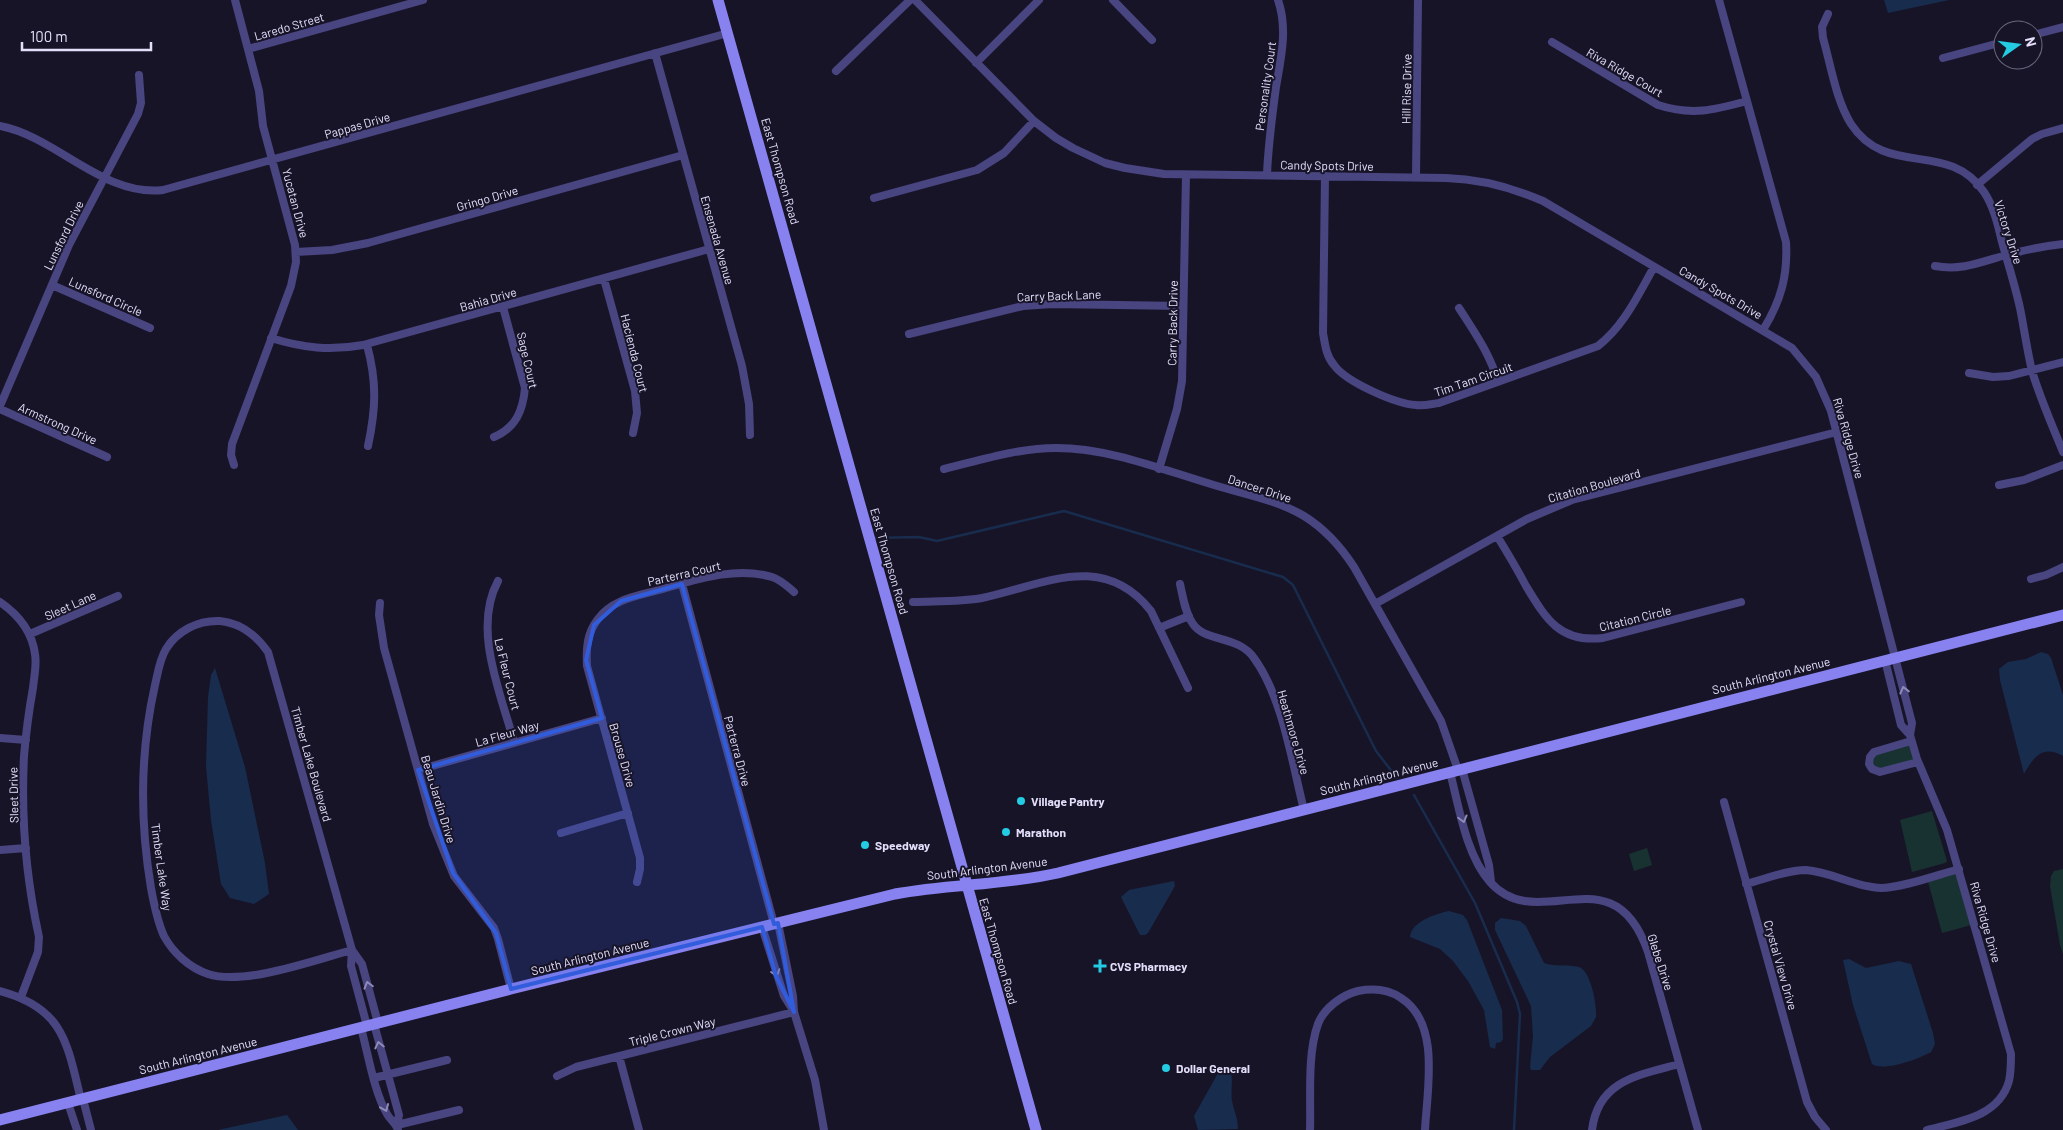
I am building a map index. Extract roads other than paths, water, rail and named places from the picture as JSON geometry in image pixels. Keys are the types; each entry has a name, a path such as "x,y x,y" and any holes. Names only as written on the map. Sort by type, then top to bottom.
{"main road":[{"name":"East Thompson Road","path":"718,0 1036,1130"},
{"name":"South Arlington Avenue","path":"0,1120 511,989 903,893 1048,875 2063,615"}],"street":[{"name":"Yucatan Drive","path":"234,465 232,444 294,276 296,252 261,118 259,91 235,0"},
{"name":"Laredo Street","path":"248,49 424,0"},
{"path":"836,71 910,0"},
{"name":"Candy Spots Drive","path":"915,0 1034,121 1073,148 1106,163 1144,172 1186,175 1460,178 1483,181 1516,190 1543,201 1763,330"},
{"path":"976,63 1039,0"},
{"path":"1112,0 1152,40"},
{"name":"Personality Court","path":"1267,175 1269,140 1283,41 1283,21 1278,0"},
{"name":"Hill Rise Drive","path":"1416,178 1418,0"},
{"path":"1719,0 1784,234 1787,262 1785,282 1779,301 1763,330"},
{"name":"Victory Drive","path":"1828,14 1822,27 1823,38 1843,107 1852,126 1872,145 1896,156 1935,161 1956,168 1977,185 1993,210 2019,304 2032,370 2063,452"},
{"path":"2043,32 2063,27"},
{"name":"Pappas Drive","path":"0,126 34,137 104,177 130,188 158,190 728,33"},
{"name":"Riva Ridge Court","path":"1552,42 1658,105 1674,110 1705,112 1747,101"},
{"path":"1942,58 1993,45"},
{"name":"Ensenada Avenue","path":"655,53 745,380 749,404 750,435"},
{"name":"Lunsford Drive","path":"0,408 78,227 138,114 141,103 139,75"},
{"path":"874,198 977,170 1004,153 1034,121"},
{"path":"1977,185 2032,139 2063,128"},
{"name":"Gringo Drive","path":"296,252 328,250 362,244 683,155"},
{"name":"Carry Back Drive","path":"1159,469 1177,409 1182,381 1186,175"},
{"name":"Tim Tam Circuit","path":"1325,176 1323,333 1326,349 1332,364 1340,373 1354,382 1399,402 1415,405 1439,403 1598,346 1611,336 1619,326 1654,267"},
{"path":"1935,266 1963,268 2006,255 2063,244"},
{"name":"Bahia Drive","path":"271,338 315,349 343,348 367,344 709,249"},
{"name":"Hacienda Court","path":"604,279 636,393 637,413 633,433"},
{"name":"Lunsford Circle","path":"52,285 150,328"},
{"name":"Carry Back Lane","path":"909,334 1023,306 1052,304 1183,306"},
{"name":"Sage Court","path":"494,437 509,428 516,419 522,408 525,396 525,388 503,307"},
{"path":"1460,308 1482,342 1494,367 1498,382"},
{"name":"Riva Ridge Drive","path":"1763,330 1792,348 1811,370 1822,388 1837,432 1891,659 1901,725 1911,738"},
{"path":"367,344 376,390 375,410 368,446"},
{"path":"1969,373 2003,377 2063,362"},
{"name":"Armstrong Drive","path":"0,408 107,457"},
{"name":"Citation Boulevard","path":"1375,604 1532,516 1572,500 1837,432"},
{"name":"Dancer Drive","path":"944,469 1016,452 1056,448 1095,451 1276,504 1312,521 1348,557 1441,721 1457,771"},
{"path":"1999,484 2024,480 2063,465"},
{"name":"Citation Circle","path":"1497,536 1543,614 1564,633 1575,637 1590,640 1603,638 1741,602"},
{"path":"2031,579 2046,575 2063,567"},
{"name":"Parterra Court","path":"590,633 598,619 618,603 716,575 756,574 779,579 794,592"},
{"path":"913,602 980,598 1066,576 1094,576 1121,584 1138,596 1151,611 1188,688"},
{"name":"La Fleur Court","path":"498,581 488,611 488,646 514,742"},
{"name":"Parterra Drive","path":"682,584 776,923 793,996 794,1012"},
{"path":"1159,628 1189,616 1180,584"},
{"name":"Sleet Lane","path":"30,634 118,596"},
{"name":"Sleet Drive","path":"0,602 16,614 30,634 36,661 26,740 24,811 26,848 39,940 38,952 21,997"},
{"name":"Beau Jardin Drive","path":"380,603 379,615 382,640 433,824 454,876 491,923 496,933 511,989"},
{"name":"Heathmore Drive","path":"1189,616 1193,624 1204,632 1237,643 1245,648 1269,684 1278,707 1304,810"},
{"name":"Timber Lake Boulevard","path":"210,621 240,626 259,640 268,652 352,950 352,966 399,1115 398,1128"},
{"name":"Timber Lake Way","path":"210,621 186,629 166,648 159,666 150,711 144,762 144,825 154,901 164,936 176,952 191,966 209,974 229,978 249,977 352,950"},
{"name":"Brouse Drive","path":"590,633 587,645 587,666 640,858 637,882"},
{"name":"Riva Ridge Drive","path":"1891,659 1912,723 1911,738 1918,762 1942,814 2011,1054 2009,1079 2004,1092 1989,1110 1927,1130"},
{"name":"La Fleur Way","path":"418,770 602,718"},
{"path":"0,738 26,740"},
{"path":"1911,738 1872,753 1869,759 1870,766 1872,769 1880,772 1918,762"},
{"path":"1457,771 1489,865 1491,884"},
{"name":"Glebe Drive","path":"1457,771 1475,860 1491,884 1509,896 1530,902 1600,900 1613,903 1623,910 1639,929 1644,940 1698,1130"},
{"name":"Crystal View Drive","path":"1724,802 1807,1102 1814,1117 1826,1130"},
{"path":"561,833 628,813"},
{"path":"0,850 26,848"},
{"path":"1746,884 1806,870 1820,872 1863,885 1884,888 1959,869"},
{"path":"762,927 784,996 794,1012 815,1080 824,1130"},
{"name":"Timber Lake Boulevard","path":"352,950 362,964 370,1025 374,1078 387,1115 398,1128"},
{"path":"1310,1130 1313,1045 1318,1022 1330,1006 1349,993 1369,989 1391,991 1410,1003 1424,1026 1429,1047 1426,1130"},
{"path":"0,991 21,997 45,1012 61,1031 70,1054 91,1130"},
{"name":"Triple Crown Way","path":"556,1076 576,1068 620,1056 794,1012"},
{"path":"620,1056 639,1130"},
{"path":"374,1078 447,1060"},
{"path":"1592,1130 1596,1110 1609,1092 1632,1077 1679,1064"},
{"path":"68,1103 77,1130"},
{"path":"398,1128 459,1110"}],"water":[{"path":"1884,0 1949,0 1888,13"},
{"path":"2041,652 2048,654 2051,658 2063,695 2063,756 2049,751 2039,754 2024,774 2000,680 1999,669 2008,662 2026,659"},
{"path":"215,668 245,767 265,863 269,894 254,904 230,898 221,884 211,820 206,767 208,697 211,675"},
{"path":"1174,881 1175,886 1148,933 1140,935 1121,897 1129,890"},
{"path":"1449,911 1463,915 1467,920 1502,1010 1503,1039 1501,1042 1496,1043 1495,1049 1490,1047 1484,1010 1468,981 1453,961 1440,949 1410,937 1411,932 1419,923 1437,914"},
{"path":"1501,918 1520,921 1526,926 1544,963 1579,967 1590,981 1596,1017 1591,1026 1550,1057 1540,1070 1531,1070 1530,1067 1533,1036 1531,1006 1495,930 1495,923"},
{"path":"1849,959 1866,968 1899,961 1911,964 1933,1033 1935,1044 1931,1052 1893,1066 1877,1066 1872,1064 1853,1005 1843,960"},
{"path":"1228,1065 1232,1078 1232,1101 1238,1129 1198,1130 1194,1116 1222,1066"},
{"path":"287,1115 298,1130 218,1130"}],"waterway":[{"path":"873,538 919,537 937,541 1064,511 1283,577 1293,585 1376,751 1397,778"},
{"path":"1414,795 1475,903 1517,1002 1520,1014 1514,1130"}],"place":[{"name":"Village Pantry","path":"1021,801"},
{"name":"Marathon","path":"1006,832"},
{"name":"Speedway","path":"865,845"},
{"name":"CVS Pharmacy","path":"1100,966"},
{"name":"Dollar General","path":"1166,1068"}]}
